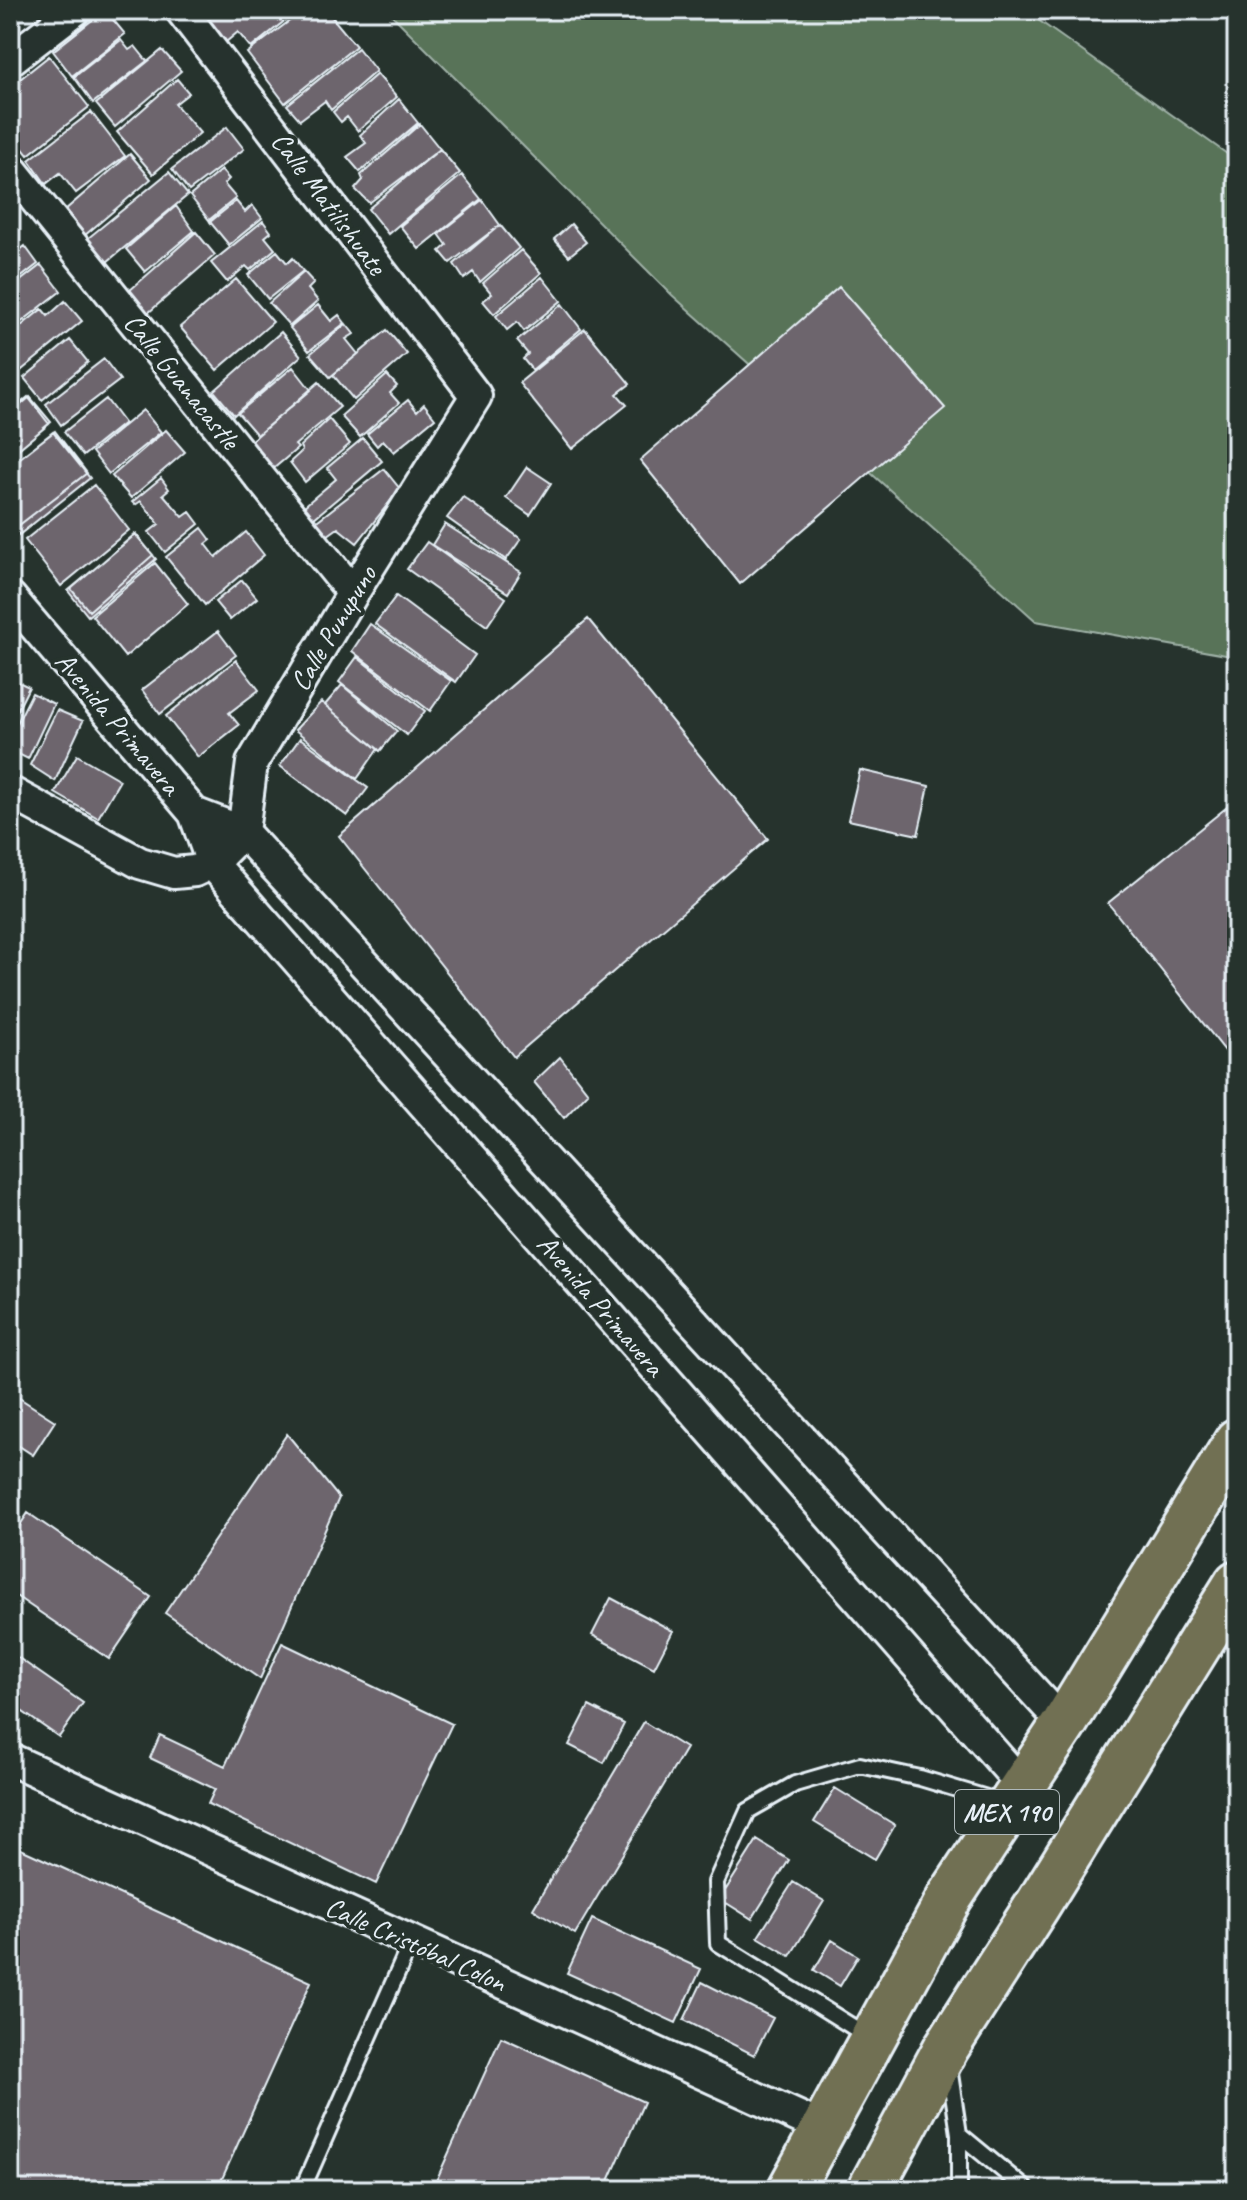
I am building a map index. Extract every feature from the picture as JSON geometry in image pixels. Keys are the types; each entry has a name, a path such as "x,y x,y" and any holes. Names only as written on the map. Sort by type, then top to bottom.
{"main road":[{"name":"MEX 190","path":"790,2190 950,1897 1064,1724 1237,1441"},
{"name":"MEX 190","path":"870,2190 946,2048 1237,1583"}],"street":[{"path":"10,60 75,10"},
{"name":"Calle Matilishuate","path":"181,10 476,396"},
{"name":"Calle Guanacastle","path":"10,168 353,593"},
{"name":"Calle Punupuno","path":"243,832 252,763 476,396"},
{"name":"Avenida Primavera","path":"10,597 194,813 212,863 1018,1796"},
{"path":"10,792 140,863 174,873 195,871 212,863 243,832"},
{"name":"Avenida Primavera","path":"194,813 243,832 1064,1724"},
{"name":"Calle Cristóbal Colon","path":"10,1759 823,2128"}],"lane":[{"path":"872,2039 718,1943 716,1882 748,1811 795,1784 860,1765 1018,1796"},
{"path":"302,2190 411,1942"},
{"path":"946,2048 959,2134 959,2190"},
{"path":"959,2134 1027,2190"}],"green space":[{"path":"387,10 1024,10 1237,161 1237,657 1036,621 672,295"}],"building":[{"path":"105,10 125,34 72,76 53,51"},
{"path":"298,10 251,48 238,32 226,42 201,12"},
{"path":"304,10 326,10 356,46 285,103 247,53"},
{"path":"121,40 129,50 135,46 147,61 93,103 74,77"},
{"path":"358,48 376,71 331,110 325,101 300,120 287,105"},
{"path":"162,50 181,71 115,127 96,104"},
{"path":"49,56 89,107 28,155 10,132 10,126 15,122 10,115 10,87"},
{"path":"377,74 397,97 358,131 347,117 341,122 333,112"},
{"path":"177,79 189,93 175,104 200,133 153,174 117,132"},
{"path":"399,99 418,123 360,172 347,157 366,143 360,135"},
{"path":"91,112 125,156 76,193 60,173 46,184 29,160"},
{"path":"420,124 440,149 369,203 355,189 363,180 361,175"},
{"path":"227,127 244,149 189,191 172,169"},
{"path":"440,149 460,173 388,234 368,209"},
{"path":"130,154 151,179 84,236 64,211"},
{"path":"221,170 229,179 224,184 236,198 209,220 190,196"},
{"path":"169,172 188,195 102,266 82,243"},
{"path":"462,175 481,199 419,249 400,226"},
{"path":"482,200 500,225 450,263 440,251 447,245 439,234"},
{"path":"236,201 245,212 252,205 262,218 229,245 210,222"},
{"path":"176,206 194,231 145,272 126,249"},
{"path":"263,221 271,232 265,237 275,249 250,270 246,266 227,282 211,263"},
{"path":"571,224 586,242 569,256 554,239"},
{"path":"500,225 519,248 480,282 473,272 464,279 454,264"},
{"path":"196,232 215,255 148,313 129,291"},
{"path":"25,246 38,264 10,286 10,258"},
{"path":"521,250 541,273 494,314 483,301 492,294 483,283"},
{"path":"277,251 287,263 293,258 303,271 268,299 248,275"},
{"path":"41,265 61,291 10,331 10,289"},
{"path":"304,272 314,283 308,289 318,301 290,326 269,303"},
{"path":"542,277 561,301 524,331 517,322 507,330 496,316"},
{"path":"236,279 273,322 217,370 180,327"},
{"path":"839,287 945,408 740,584 640,460"},
{"path":"65,301 82,321 12,378 10,335 42,309 48,316"},
{"path":"562,304 581,329 532,370 523,359 528,354 517,341"},
{"path":"318,305 331,321 339,315 345,323 309,351 290,328"},
{"path":"346,324 354,334 346,339 358,354 330,377 310,354"},
{"path":"585,329 630,384 617,394 627,405 572,449 519,383"},
{"path":"387,330 407,354 354,400 333,375"},
{"path":"281,332 301,356 234,415 214,391"},
{"path":"70,340 88,362 42,400 24,378"},
{"path":"104,359 120,380 61,425 46,404"},
{"path":"293,367 311,390 257,435 238,413"},
{"path":"387,375 397,386 390,393 399,403 360,437 341,416"},
{"path":"319,382 340,407 295,445 298,448 273,469 250,442"},
{"path":"28,397 49,424 10,456 10,412"},
{"path":"30,397 51,422 10,456 10,414"},
{"path":"106,399 124,423 83,456 64,432"},
{"path":"408,400 417,411 424,404 435,418 394,452 383,440 377,446 367,434"},
{"path":"143,410 161,432 109,474 92,452"},
{"path":"329,419 350,444 305,482 290,462 302,451 300,446"},
{"path":"166,430 185,452 131,498 112,476"},
{"path":"55,431 87,473 14,529 10,524 10,465"},
{"path":"53,432 90,478 19,535 10,523 10,466"},
{"path":"363,438 382,461 313,519 303,507 336,479 327,468"},
{"path":"527,467 551,483 530,515 506,498"},
{"path":"384,469 400,489 357,543 338,528 324,538 313,524"},
{"path":"161,478 169,489 163,494 183,517 190,512 199,524 165,552 149,532 159,524 141,501 135,505 132,502"},
{"path":"94,485 129,530 61,586 25,540"},
{"path":"463,497 521,539 506,560 447,518"},
{"path":"445,524 521,572 508,593 432,545"},
{"path":"202,528 211,540 206,544 216,557 246,532 264,555 205,605 166,557"},
{"path":"135,534 153,555 89,611 71,589"},
{"path":"136,534 156,559 88,616 68,591"},
{"path":"427,542 506,598 487,626 407,569"},
{"path":"155,563 188,604 125,657 92,616"},
{"path":"242,580 257,598 230,620 215,602"},
{"path":"396,596 475,655 456,682 375,624"},
{"path":"588,619 768,839 514,1057 339,836"},
{"path":"370,624 451,681 430,711 352,651"},
{"path":"218,631 236,655 160,714 142,690"},
{"path":"357,657 425,711 407,735 339,682"},
{"path":"236,660 259,690 229,713 239,725 198,757 166,716"},
{"path":"10,678 29,687 10,725"},
{"path":"342,685 397,731 380,751 325,705"},
{"path":"32,693 54,704 28,759 10,750 10,737"},
{"path":"321,702 378,749 357,779 295,730"},
{"path":"57,710 83,721 55,781 30,765"},
{"path":"300,738 368,788 347,816 280,766"},
{"path":"77,755 120,780 98,818 55,793"},
{"path":"860,770 929,786 918,835 848,820"},
{"path":"1237,799 1237,1066 1108,903"},
{"path":"560,1057 588,1093 564,1118 534,1082"},
{"path":"10,1392 55,1421 33,1455 10,1440"},
{"path":"287,1434 339,1498 260,1679 165,1613"},
{"path":"28,1513 151,1597 109,1659 10,1592 10,1540"},
{"path":"611,1598 673,1631 654,1668 592,1635"},
{"path":"282,1643 452,1724 376,1884 208,1804 215,1789 150,1758 160,1735 225,1766"},
{"path":"10,1652 83,1703 59,1737 10,1703"},
{"path":"589,1706 624,1724 604,1763 569,1745"},
{"path":"644,1722 686,1748 575,1934 533,1909"},
{"path":"835,1788 895,1825 875,1859 814,1822"},
{"path":"757,1840 789,1860 752,1919 720,1899"},
{"path":"10,1844 311,1982 217,2190 10,2190"},
{"path":"793,1882 824,1901 790,1956 758,1937"},
{"path":"592,1919 701,1969 676,2023 567,1973"},
{"path":"832,1940 858,1956 840,1986 814,1970"},
{"path":"702,1982 773,2018 754,2055 684,2020"},
{"path":"501,2037 644,2102 605,2190 432,2190"}]}
